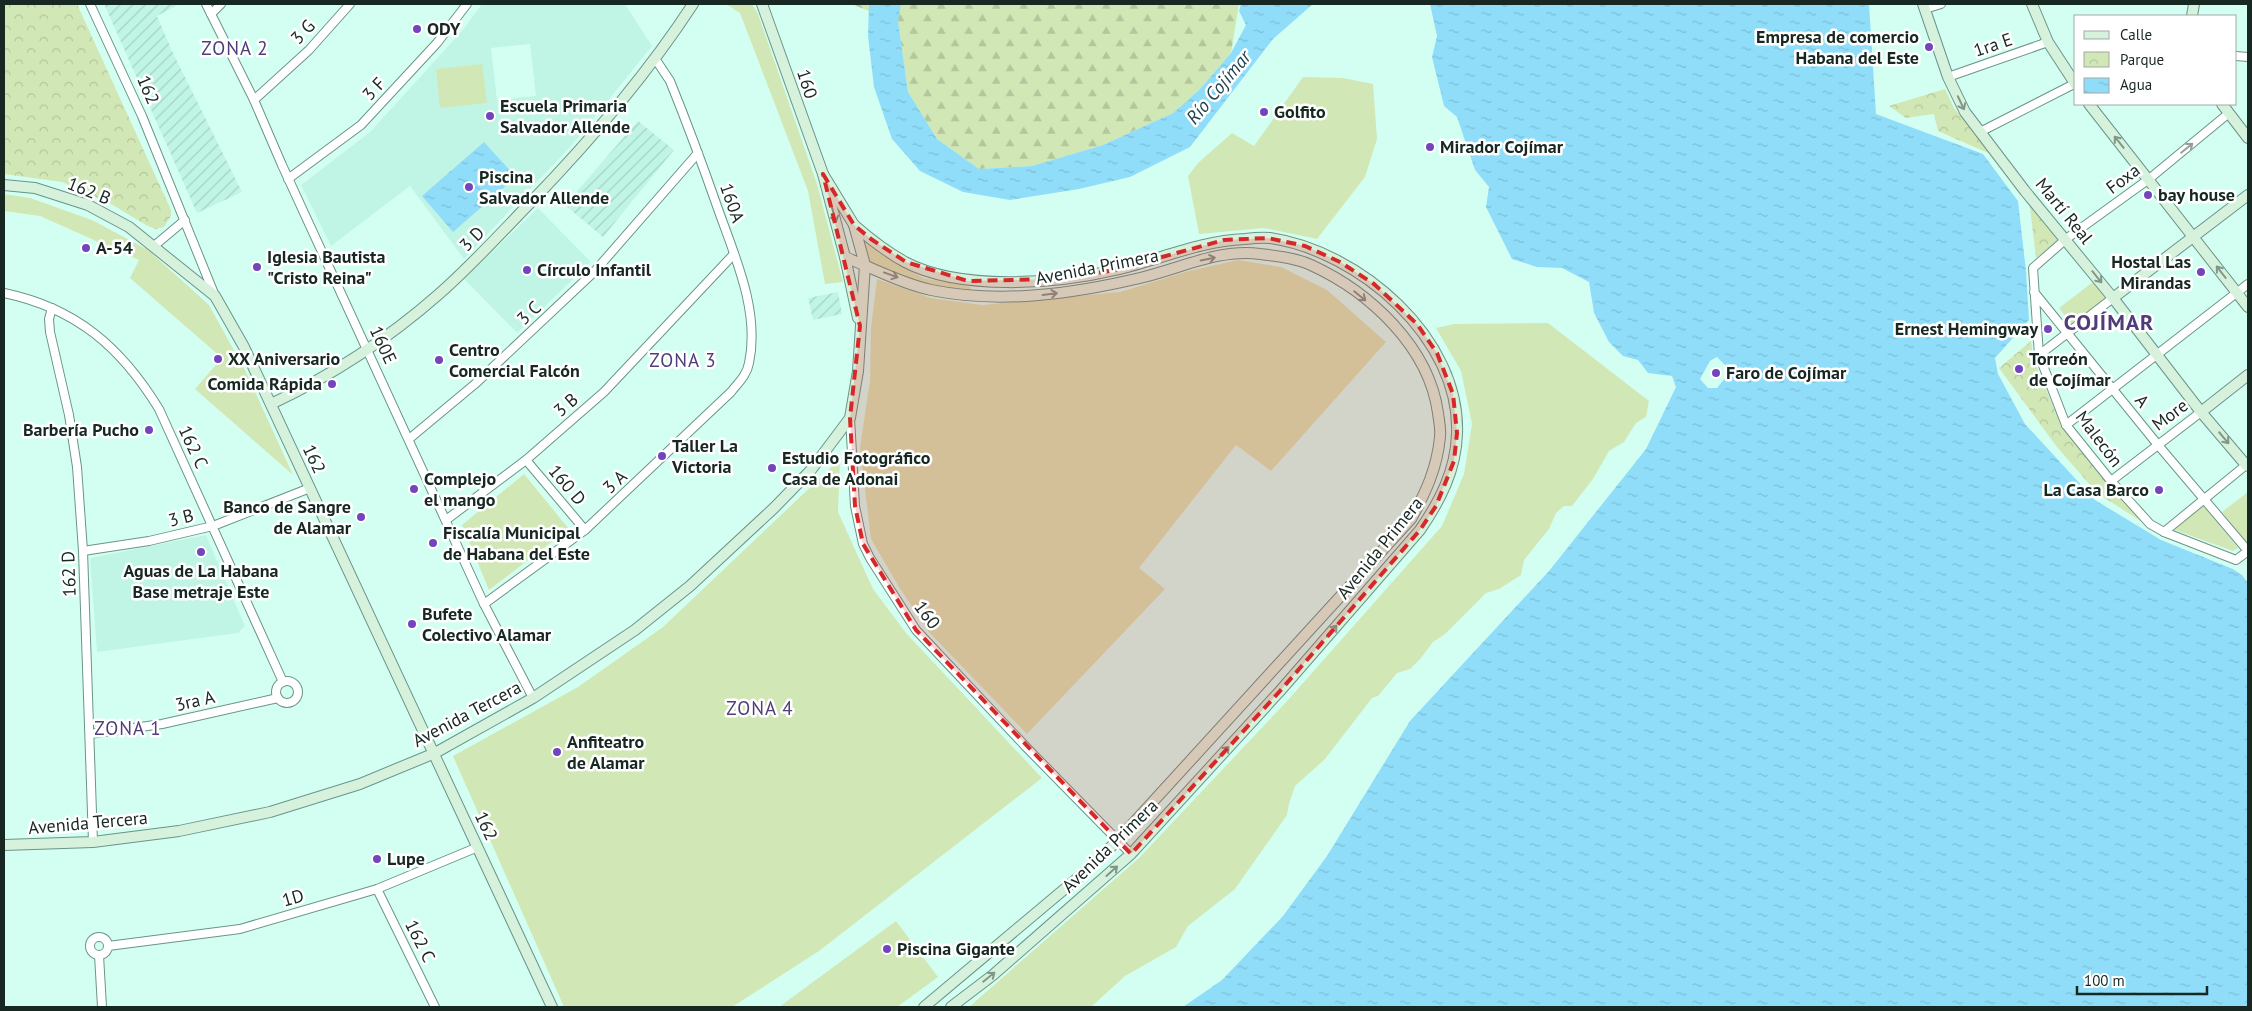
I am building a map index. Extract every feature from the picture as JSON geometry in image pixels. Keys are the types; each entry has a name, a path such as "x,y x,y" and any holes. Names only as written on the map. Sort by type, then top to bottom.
{"street":[{"name":"162","path":"90,4 113,51 185,220 215,296 244,347 552,1007"},
{"name":"160E","path":"206,4 254,100 288,179 368,348 484,604 533,698"},
{"path":"211,14 221,4"},
{"name":"3 G","path":"254,100 309,50 350,4"},
{"name":"3 F","path":"288,179 361,125 437,43 467,4"},
{"name":"3 D","path":"271,404 343,366 437,295 476,260 595,134 656,60 693,4"},
{"path":"1924,6 1941,4"},
{"path":"2032,4 2048,42 2074,82"},
{"name":"160","path":"764,6 802,122 823,174 845,257 860,326"},
{"name":"Martí Real","path":"1924,6 1948,77 1965,112 2114,298 2201,412 2248,465"},
{"name":"1ra E","path":"1948,77 2048,42"},
{"name":"160A","path":"656,60 670,80 734,254 748,300 751,342 749,364"},
{"path":"1980,132 2074,85"},
{"path":"2090,105 2248,307"},
{"path":"2223,105 2248,138"},
{"name":"Foxa","path":"2033,268 2066,239 2149,179 2229,113"},
{"name":"3 C","path":"409,439 475,384 595,271 698,153"},
{"name":"160","path":"823,174 854,225 865,265 858,371 850,418 855,506 863,544 916,630 1131,854"},
{"name":"162 B","path":"4,184 35,188 88,205 129,227 215,296"},
{"path":"2039,355 2248,195"},
{"path":"154,246 185,220"},
{"path":"840,241 847,230 854,225"},
{"name":"Avenida Primera","path":"854,225 871,239 906,262 932,273 968,281 1056,279 1115,270 1172,252 1224,240 1268,238 1305,246 1340,262 1374,284 1417,324 1437,353 1453,394 1458,433 1454,461 1446,485 1436,506 1420,530 1280,691 1131,854 993,975 951,1007"},
{"name":"Avenida Primera","path":"845,257 929,290 978,297 1029,296 1084,290 1141,278 1201,260 1231,254 1258,253 1311,265 1356,292 1404,335 1417,354 1431,381 1440,435 1435,469 1427,491 1408,522 1265,681 1117,841 1086,871 924,1007"},
{"name":"3 B","path":"446,520 526,460 604,392 734,254"},
{"name":"Malecón","path":"2033,268 2039,355 2066,425 2143,518 2164,532 2236,560 2248,551"},
{"path":"2066,425 2248,284"},
{"name":"A","path":"2034,292 2158,445 2248,551"},
{"name":"162 C","path":"4,293 52,308 92,330 115,349 134,371 159,408 282,682"},
{"name":"162 D","path":"52,308 49,318 50,332 69,415 77,468 83,551 93,842"},
{"path":"1404,335 1417,324"},
{"name":"3 A","path":"484,604 586,530 731,392 744,376 749,364"},
{"name":"More","path":"2111,481 2248,375"},
{"name":"Avenida Tercera","path":"4,845 93,842 179,831 270,812 360,784 434,753 533,698 635,630 690,586 774,508 811,470 850,418"},
{"name":"160 D","path":"526,460 586,530"},
{"path":"2164,532 2203,498 2248,465"},
{"name":"3 B","path":"83,551 150,541 213,526 310,488"},
{"path":"1408,522 1420,530"},
{"path":"1265,681 1280,691"},
{"path":"282,682 294,684 297,694 290,702 283,702 278,698 276,690 282,682"},
{"name":"3ra A","path":"90,734 162,724 278,698"},
{"name":"1D","path":"108,946 240,929 377,889 478,847"},
{"name":"162 C","path":"377,889 435,1007"},
{"path":"102,938 108,946 105,952 99,955 90,950 92,940 102,938"},
{"path":"99,955 102,1007"}],"highlighted area":[{"path":"823,174 854,225 871,239 906,262 968,281 1056,279 1115,270 1224,240 1268,238 1305,246 1340,262 1374,284 1417,324 1437,353 1453,394 1457,433 1454,461 1436,506 1420,530 1280,691 1131,854 916,630 863,544 855,506 850,418 860,326"}],"shaded area":[{"path":"104,4 180,4 157,16 172,51 242,192 197,213"},
{"name":"Escuela Primaria Salvador Allende","path":"482,4 625,4 652,46 572,145 464,259 410,186 331,246 301,185 370,132 462,31","holes":["530,44 536,96 497,100 491,48"]},
{"path":"638,121 674,150 603,237 565,205"},
{"name":"Círculo Infantil","path":"538,208 591,262 517,333 464,279"},
{"path":"838,292 842,314 813,320 808,298"},
{"path":"206,535 245,626 238,633 97,652 90,558"}],"green space":[{"path":"4,4 77,4 171,210 171,216 164,227 155,229 111,204 62,182 4,174"},
{"path":"726,4 752,4 758,14 817,184 843,282 825,284 808,191 740,13"},
{"path":"851,4 1239,4 1231,53 1199,90 1173,113 1103,145 1032,166 979,169 937,139 908,92 898,22"},
{"path":"482,64 487,103 440,108 436,69"},
{"path":"1303,77 1343,78 1373,84 1377,139 1365,177 1317,239 1264,228 1199,234 1188,176 1198,163 1232,133 1254,146"},
{"path":"1945,89 1954,108 1995,156 1938,131 1934,114 1906,118 1889,106"},
{"path":"4,194 30,198 92,220 148,250 209,305 246,372 293,475 195,389 222,358 130,278 139,260 40,216 4,211"},
{"path":"2029,199 2060,239 2036,258"},
{"path":"863,240 880,254 923,278 971,287 970,292 920,282 870,262"},
{"path":"1238,260 1281,267 1327,290 1386,342 1271,471 1236,445 1139,568 1165,589 1027,734 929,632 899,587 871,539 860,448 870,380 871,328 877,279 931,298 982,305 1120,292 1189,271"},
{"path":"2093,282 2106,299 2072,325 2059,308"},
{"path":"1548,323 1649,401 1646,417 1636,423 1624,442 1609,451 1593,479 1572,506 1564,506 1556,513 1549,529 1524,560 1521,575 1499,589 1486,593 1445,634 1433,642 1410,669 1397,673 1378,696 1372,698 1325,759 1295,786 1287,815 1235,889 1188,926 1176,947 1125,976 1091,1007 969,1007 1139,858 1288,700 1442,526 1464,474 1472,424 1461,371 1436,328 1454,324"},
{"path":"2031,341 2034,361 2063,429 2142,522 2097,493 2057,447 1999,368"},
{"path":"840,459 838,512 873,589 906,633 1042,778 819,951 732,1007 564,1007 453,756 578,687 663,627"},
{"path":"524,474 569,529 489,590 462,525"},
{"path":"2248,492 2248,545 2222,512"},
{"path":"2203,505 2238,548 2233,551 2172,529"},
{"name":"Piscina Gigante","path":"896,921 938,977 897,1007 779,1007"}],"water":[{"name":"Río Cojímar","path":"869,4 901,4 898,21 908,92 937,139 979,169 1032,166 1103,145 1173,113 1199,90 1231,53 1246,25 1239,11 1241,4 1313,4 1273,39 1190,147 1130,177 1079,189 1010,200 963,192 920,171 892,139 874,87 868,36"},
{"path":"1430,4 1869,4 1876,114 1983,154 2018,201 2026,271 2029,320 1995,358 1998,374 2025,424 2095,500 2161,540 2233,569 2242,575 2248,583 2248,1007 1183,1007 1222,980 1283,916 1327,856 1410,721 1549,571 1646,449 1676,387 1672,376 1648,373 1638,360 1623,356 1609,342 1594,313 1589,282 1562,268 1537,267 1512,259 1486,207 1489,187 1475,170 1457,117 1444,106 1432,57 1437,36","holes":["1717,357 1728,368 1726,377 1717,388 1708,388 1700,379 1710,361"]},
{"name":"Piscina Salvador Allende","path":"484,142 516,177 453,232 422,196"}],"place":[{"name":"ODY","path":"417,29"},
{"name":"Empresa de comercio Habana del Este","path":"1929,47"},
{"name":"Golfito","path":"1264,112"},
{"name":"Escuela Primaria Salvador Allende","path":"490,116"},
{"name":"Mirador Cojímar","path":"1430,147"},
{"name":"Piscina Salvador Allende","path":"469,187"},
{"name":"bay house","path":"2148,195"},
{"name":"A-54","path":"86,248"},
{"name":"Iglesia Bautista \"Cristo Reina\"","path":"257,267"},
{"name":"Círculo Infantil","path":"527,270"},
{"name":"Hostal Las Mirandas","path":"2201,272"},
{"name":"Ernest Hemingway","path":"2048,329"},
{"name":"XX Aniversario","path":"218,359"},
{"name":"Centro Comercial Falcón","path":"439,360"},
{"name":"Torreón de Cojímar","path":"2019,369"},
{"name":"Faro de Cojímar","path":"1716,373"},
{"name":"Comida Rápida","path":"332,384"},
{"name":"Barbería Pucho","path":"149,430"},
{"name":"Taller La Victoria","path":"662,456"},
{"name":"Estudio Fotográfico Casa de Adonai","path":"772,468"},
{"name":"Complejo el mango","path":"414,489"},
{"name":"La Casa Barco","path":"2159,490"},
{"name":"Banco de Sangre de Alamar","path":"361,517"},
{"name":"Fiscalía Municipal de Habana del Este","path":"433,543"},
{"name":"Aguas de La Habana Base metraje Este","path":"201,552"},
{"name":"Bufete Colectivo Alamar","path":"412,624"},
{"name":"Anfiteatro de Alamar","path":"557,752"},
{"name":"Lupe","path":"377,859"},
{"name":"Piscina Gigante","path":"887,949"}],"district":[{"name":"ZONA 2","path":"235,48"},
{"name":"COJÍMAR","path":"2109,322"},
{"name":"ZONA 3","path":"683,360"},
{"name":"ZONA 4","path":"760,708"},
{"name":"ZONA 1","path":"128,728"}]}
